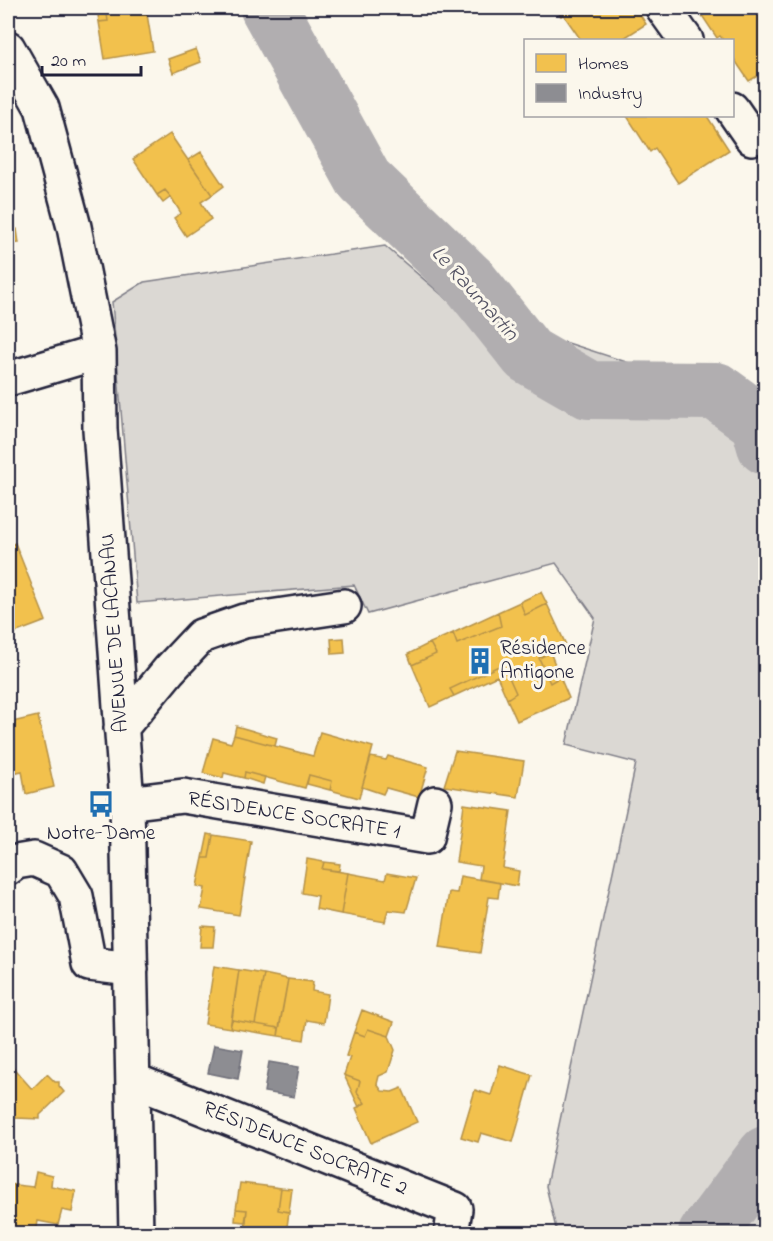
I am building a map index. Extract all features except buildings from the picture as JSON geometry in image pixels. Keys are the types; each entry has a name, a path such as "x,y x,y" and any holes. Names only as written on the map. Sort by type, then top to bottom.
{"street":[{"path":"663,8 685,39"},
{"name":"AVENUE DE LACANAU","path":"8,48 42,108 74,227 99,352 100,429 127,803 136,1233"},
{"path":"734,112 752,138"},
{"path":"8,379 99,352"},
{"path":"121,728 169,670 201,636 244,621 344,606"},
{"name":"RÉSIDENCE SOCRATE 1","path":"127,803 183,796 427,837 435,803"},
{"path":"8,868 15,862 34,859 61,871 76,896 89,964 131,969"},
{"name":"RÉSIDENCE SOCRATE 2","path":"133,1080 455,1209 451,1233"}],"shaded area":[{"path":"385,246 562,398 565,342 765,407 765,1233 557,1233 546,1186 636,763 566,745 595,618 556,563 368,614 354,585 137,603 112,302 144,282"}],"waterway":[{"name":"Le Raumartin","path":"269,8 364,180 469,281 528,355 589,390 716,391 759,422 766,446"},
{"name":"Le Raumartin","path":"707,1234 766,1155"}],"place":[{"name":"Résidence Antigone","path":"480,661"},
{"name":"Notre-Dame","path":"101,804"}]}
